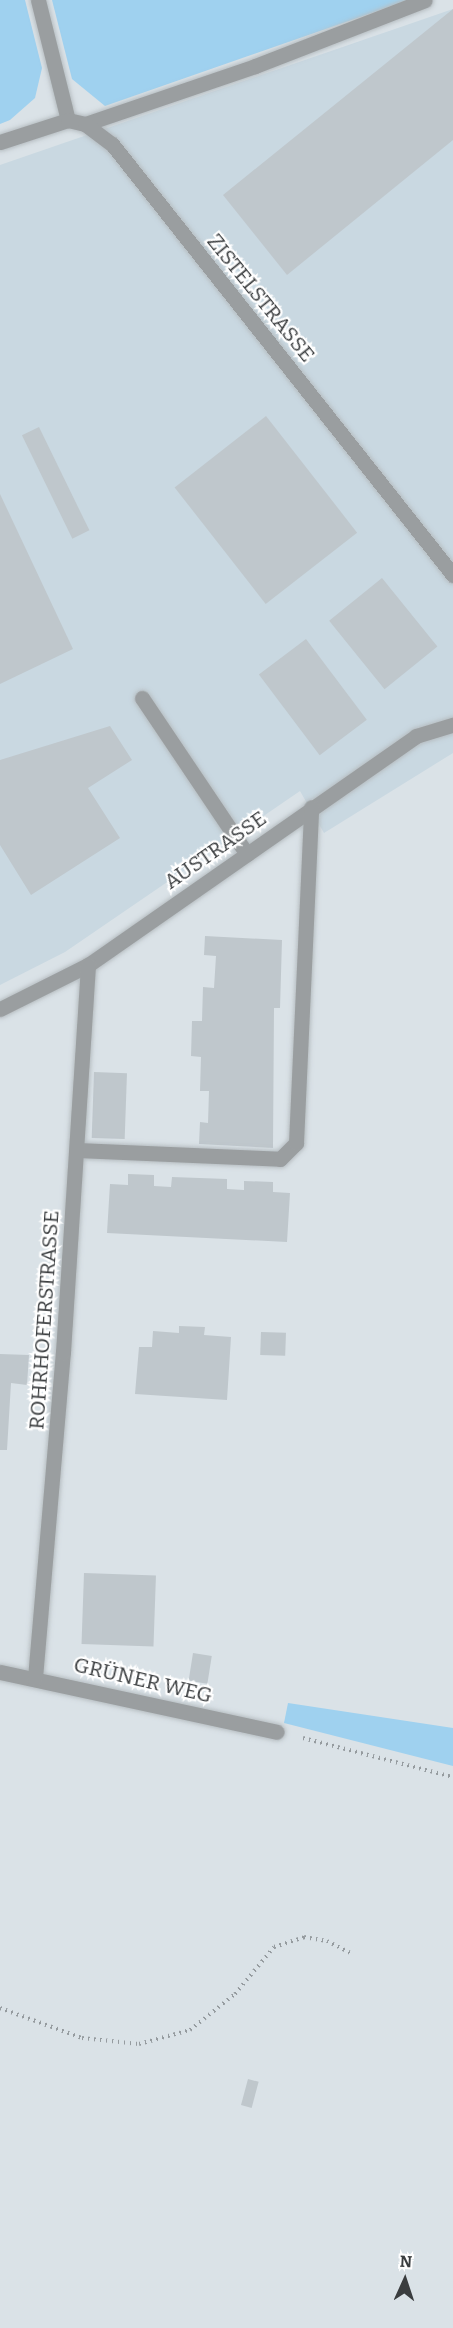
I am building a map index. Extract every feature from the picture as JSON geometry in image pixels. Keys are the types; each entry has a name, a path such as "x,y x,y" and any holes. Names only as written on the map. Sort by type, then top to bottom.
{"street":[{"path":"0,142 68,120 38,0"},
{"path":"85,124 255,66 425,0"},
{"name":"ZISTELSTRASSE","path":"68,120 85,124 112,144 453,575"},
{"path":"142,698 247,854"},
{"name":"AUSTRASSE","path":"0,1009 88,965 311,807 416,736 453,725"},
{"path":"76,1150 280,1159 296,1143 311,807"},
{"name":"ROHRHOFERSTRASSE","path":"35,1678 88,965"},
{"name":"GRÜNER WEG","path":"0,1672 277,1732"}],"path":[{"path":"277,1732 453,1777"},
{"path":"0,2008 82,2038 139,2044 190,2030 234,1994 274,1947 304,1937 327,1941 352,1954"}],"shaded area":[{"path":"0,0 25,0 42,68 35,98 10,120 0,124"},
{"path":"52,0 409,0 105,106 72,79"},
{"path":"453,9 453,753 324,833 300,791 65,952 0,985 0,165"},
{"path":"288,1703 453,1728 453,1766 284,1723"}],"building":[{"path":"453,9 453,140 287,275 223,195"},
{"path":"266,416 357,533 266,604 175,487"},
{"path":"39,427 89,530 72,539 22,435"},
{"path":"0,494 73,649 0,684"},
{"path":"382,578 437,646 385,689 329,621"},
{"path":"306,639 367,720 320,755 259,675"},
{"path":"110,726 132,760 88,788 120,838 31,895 0,845 0,760"},
{"path":"205,936 282,940 280,1008 274,1008 273,1148 199,1144 200,1122 208,1123 209,1091 200,1091 201,1057 191,1056 192,1021 202,1021 203,987 214,988 216,956 204,955"},
{"path":"94,1072 127,1073 125,1139 92,1138"},
{"path":"128,1174 154,1175 154,1186 171,1187 172,1177 227,1179 227,1189 244,1190 244,1181 273,1182 273,1192 290,1193 287,1242 107,1233 110,1184 128,1185"},
{"path":"179,1326 205,1327 204,1335 231,1337 227,1400 135,1394 139,1347 152,1347 153,1331 179,1333"},
{"path":"261,1332 286,1333 285,1356 260,1355"},
{"path":"0,1354 29,1355 27,1385 11,1383 7,1450 0,1450"},
{"path":"84,1573 156,1576 153,1646 82,1644"},
{"path":"193,1653 212,1656 207,1684 189,1681"},
{"path":"248,2079 259,2082 252,2108 241,2105"}]}
